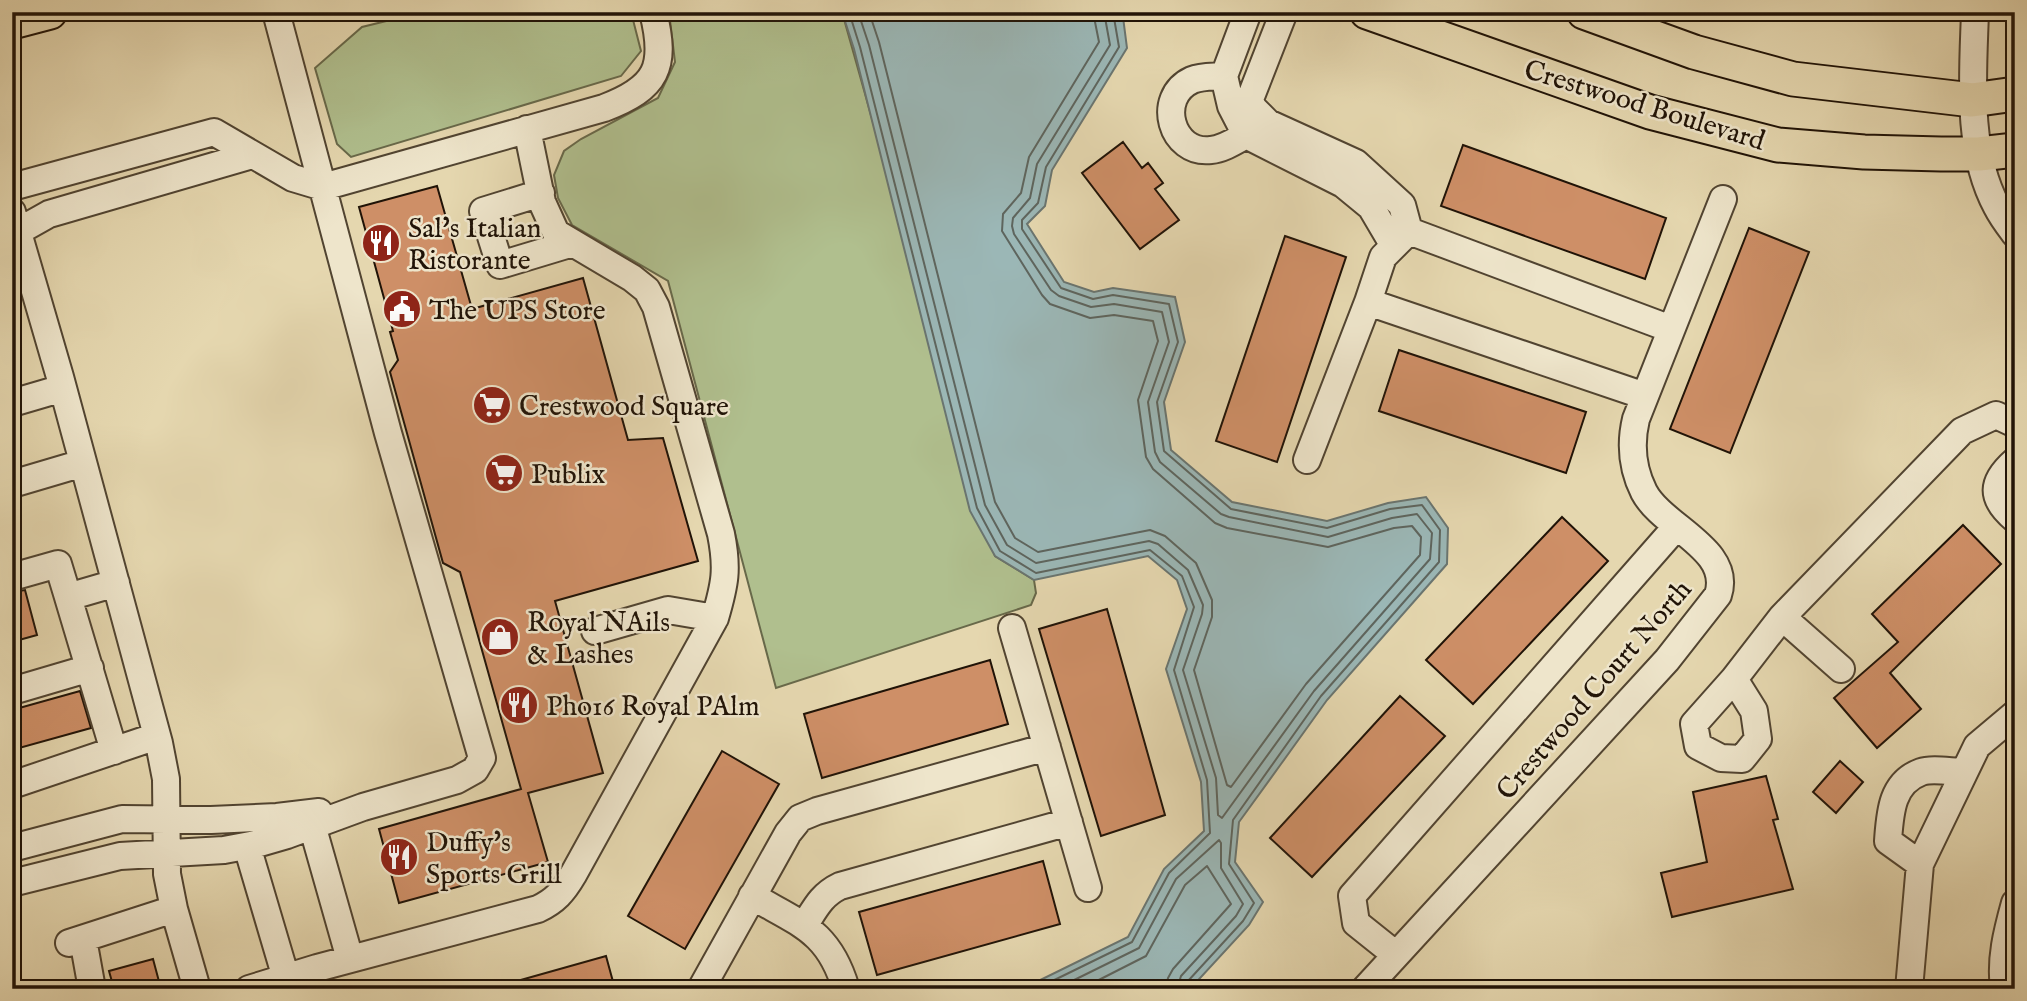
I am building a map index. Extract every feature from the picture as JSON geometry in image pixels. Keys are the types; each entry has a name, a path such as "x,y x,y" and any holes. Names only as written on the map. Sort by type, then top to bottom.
{"main road":[{"path":"12,22 50,12"},
{"name":"Crestwood Boulevard","path":"1367,12 1650,112 1778,145 1864,152 1979,154 2015,150"},
{"path":"1584,12 1694,52 1793,79 1972,100 2015,94"}],"street":[{"path":"12,883 120,856 224,850 247,846 287,835 363,807 457,780 475,770 482,758 388,433 276,12"},
{"path":"12,187 214,132 293,178 323,187 604,108 629,98 647,85 657,67 660,52 653,12"},
{"path":"1248,12 1224,76 1231,106 1246,135 1356,179 1402,205 1402,239 1383,257 1307,460"},
{"path":"1284,12 1250,99 1253,108 1268,124 1356,163 1356,179"},
{"path":"1975,12 1972,100 1979,154 1996,206 2015,234"},
{"path":"1224,76 1191,80 1181,88 1173,98 1170,116 1173,129 1184,143 1196,149 1210,150 1246,135"},
{"path":"249,989 538,909 553,902 562,893 715,618 724,587 726,561 721,534 660,318 647,290 601,258 556,233 545,210 527,130"},
{"path":"197,989 167,874 166,779 157,736 15,222 252,155"},
{"path":"541,193 483,211 499,265 573,243"},
{"name":"Crestwood Court North","path":"1365,989 1667,660 1718,595 1722,583 1712,558 1645,494 1636,473 1632,436 1645,396 1723,199"},
{"path":"1402,239 1671,329"},
{"path":"1368,302 1645,396"},
{"path":"12,403 63,388"},
{"path":"1734,679 1782,617 1962,431 1996,415 2015,424"},
{"path":"2015,461 2001,473 1996,495 2003,509 2015,519"},
{"path":"12,484 83,463"},
{"path":"1395,955 1356,923 1352,895 1677,526"},
{"path":"12,577 58,564 114,751"},
{"path":"68,597 116,583"},
{"path":"595,631 668,610 715,618"},
{"path":"1782,617 1841,669"},
{"path":"1012,628 1088,888"},
{"path":"12,691 90,668"},
{"path":"1908,988 1920,864 1977,746 2015,714"},
{"path":"12,785 157,736"},
{"path":"701,989 794,823 800,818 830,807 1047,747"},
{"path":"1920,864 1888,841 1890,812 1899,786 1922,771 1964,772"},
{"path":"12,848 104,822 277,817 363,807"},
{"path":"804,926 821,899 840,886 1069,822"},
{"path":"312,825 350,959"},
{"path":"247,846 286,978"},
{"path":"752,896 810,929 836,961 846,989"},
{"path":"2004,989 2003,960 2015,903"},
{"path":"92,989 76,941 174,909"}],"green space":[{"path":"423,12 631,12 641,51 621,76 351,157 337,144 315,68 362,27"},
{"path":"669,12 842,12 995,556 1034,580 1036,593 1031,605 776,688 668,281 572,225 558,198 554,175 564,151 581,139 658,98 675,62"}],"water":[{"path":"842,12 1115,12 1123,17 1127,48 1052,170 1045,206 1027,224 1064,282 1094,292 1113,288 1175,297 1185,342 1164,402 1171,450 1232,502 1327,521 1388,503 1426,497 1448,528 1447,564 1327,700 1239,822 1235,862 1263,902 1249,925 1190,989 1022,989 1128,937 1164,869 1204,831 1201,782 1166,669 1187,609 1177,580 1148,556 1034,580 995,556 970,511 854,49"}],"building":[{"path":"1123,142 1142,168 1148,163 1163,183 1155,189 1179,220 1140,249 1082,173"},
{"path":"1463,145 1666,218 1645,279 1441,206"},
{"path":"437,186 472,309 583,278 628,440 663,438 698,561 555,601 603,773 528,793 548,862 399,903 379,829 521,789 460,572 443,563 390,372 398,360 390,332 393,331 359,207"},
{"path":"1749,228 1809,252 1730,453 1670,429"},
{"path":"1285,236 1346,257 1277,462 1216,441"},
{"path":"1399,350 1586,412 1566,473 1379,411"},
{"path":"1562,517 1608,561 1473,704 1426,660"},
{"path":"1963,525 2001,564 1890,673 1921,709 1877,748 1834,698 1898,642 1872,614"},
{"path":"25,590 37,635 12,642 12,592"},
{"path":"1107,609 1165,815 1101,836 1039,629"},
{"path":"990,660 1008,724 822,778 804,714"},
{"path":"80,691 91,728 12,750 12,710"},
{"path":"1400,696 1445,736 1312,877 1270,838"},
{"path":"722,751 779,784 685,949 628,916"},
{"path":"1840,761 1863,782 1836,813 1813,792"},
{"path":"1766,776 1778,819 1773,820 1793,889 1672,917 1661,873 1707,862 1693,792"},
{"path":"1043,861 1060,924 877,975 859,912"},
{"path":"606,956 615,989 511,989 510,983"},
{"path":"153,959 161,989 114,989 109,971"}],"place":[{"name":"Sal's Italian Ristorante","path":"381,243"},
{"name":"The UPS Store","path":"402,309"},
{"name":"Crestwood Square","path":"492,405"},
{"name":"Publix","path":"504,473"},
{"name":"Royal NAils & Lashes","path":"500,637"},
{"name":"Pho16 Royal PAlm","path":"519,705"},
{"name":"Duffy's Sports Grill","path":"399,857"}]}
